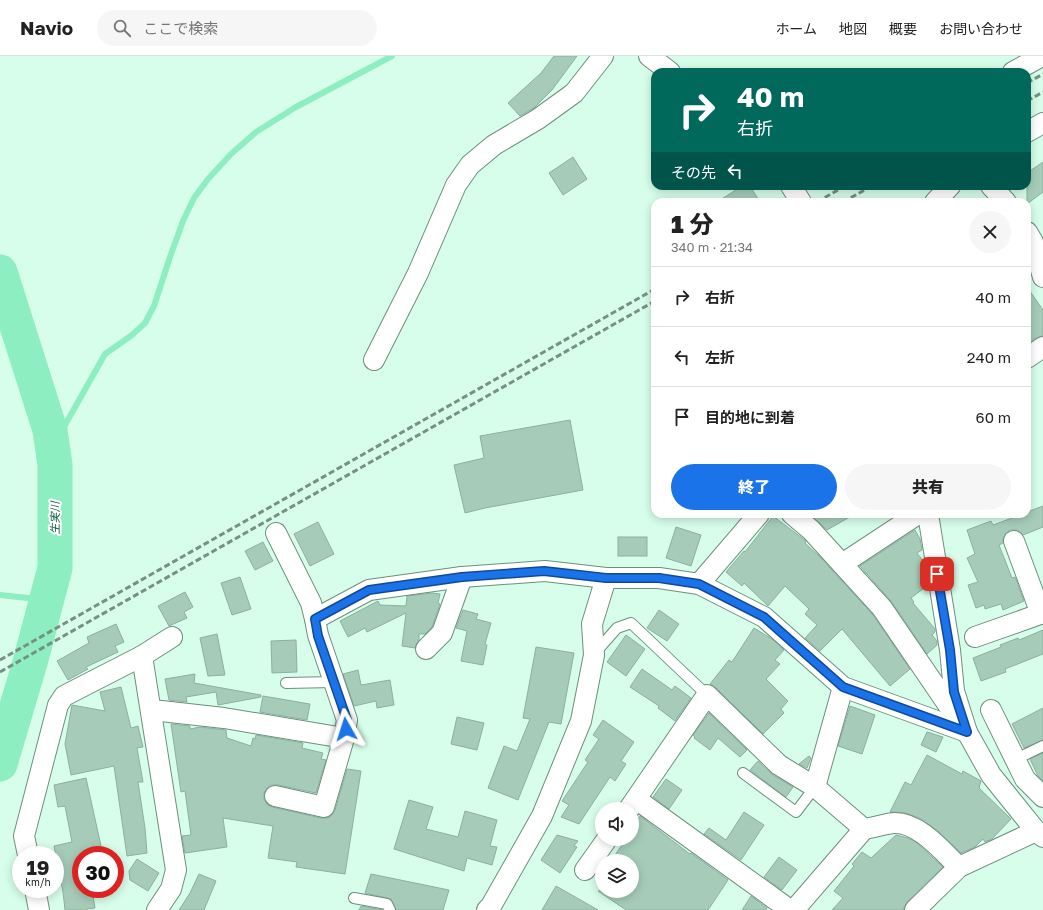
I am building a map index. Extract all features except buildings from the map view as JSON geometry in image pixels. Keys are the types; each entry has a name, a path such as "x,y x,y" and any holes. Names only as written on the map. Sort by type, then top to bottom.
{"street":[{"path":"374,360 418,273 456,185 470,165 494,145 538,119 574,93 603,56"},
{"path":"649,56 665,68"},
{"path":"1020,68 1042,56"},
{"path":"1031,130 1043,123"},
{"path":"939,198 946,190"},
{"path":"995,190 1002,198"},
{"path":"1031,239 1043,277"},
{"path":"1031,355 1043,347"},
{"path":"699,584 756,518"},
{"path":"797,518 811,530 882,608 967,732 991,775 1040,834 959,868 915,910"},
{"path":"842,564 912,518"},
{"path":"929,518 950,650 954,692 967,732"},
{"path":"275,796 324,807 344,738 347,720 318,636 311,603 276,533"},
{"path":"975,637 1042,614 1014,541"},
{"path":"315,619 369,590 462,577 544,571 606,578 659,578 699,584 764,617 843,687 967,732"},
{"path":"426,649 442,633 462,577"},
{"path":"487,910 491,906 542,816 581,721 594,655 592,624 606,578"},
{"path":"26,846 24,836 58,705 64,696 142,656 172,637"},
{"path":"142,656 152,710 176,870 171,889 157,910"},
{"path":"815,787 843,687"},
{"path":"633,802 707,695 779,765 815,787 864,830"},
{"path":"152,710 224,718 344,738"},
{"path":"991,710 1025,779 1043,797"},
{"path":"639,809 787,909 864,830 896,823 907,826 923,833 959,868"},
{"path":"585,870 602,846"},
{"path":"37,898 39,910"}],"lane":[{"path":"594,655 617,628 631,623 707,695"},
{"path":"286,682 334,682"},
{"path":"1016,760 1043,746"},
{"path":"743,773 796,812 815,787"},
{"path":"354,898 387,904 390,910"}],"waterway":[{"path":"52,448 105,354 132,335 145,323 154,306 183,221 194,198 208,179 231,154 256,132 296,107 392,56"},
{"name":"生実川","path":"0,272 50,430 55,465 55,568 31,659 0,764"},
{"path":"0,595 28,598 48,597"}],"railway":[{"path":"1031,81 1043,74"},
{"path":"1031,99 1043,92"},
{"path":"824,198 838,190"},
{"path":"850,198 865,190"},
{"path":"0,660 651,291"},
{"path":"0,672 651,303"}],"route":[{"path":"346,729 347,720 318,636 315,619 369,590 462,577 544,571 606,578 659,578 699,584 764,617 843,687 967,732 954,692 950,650 937,574"}]}
